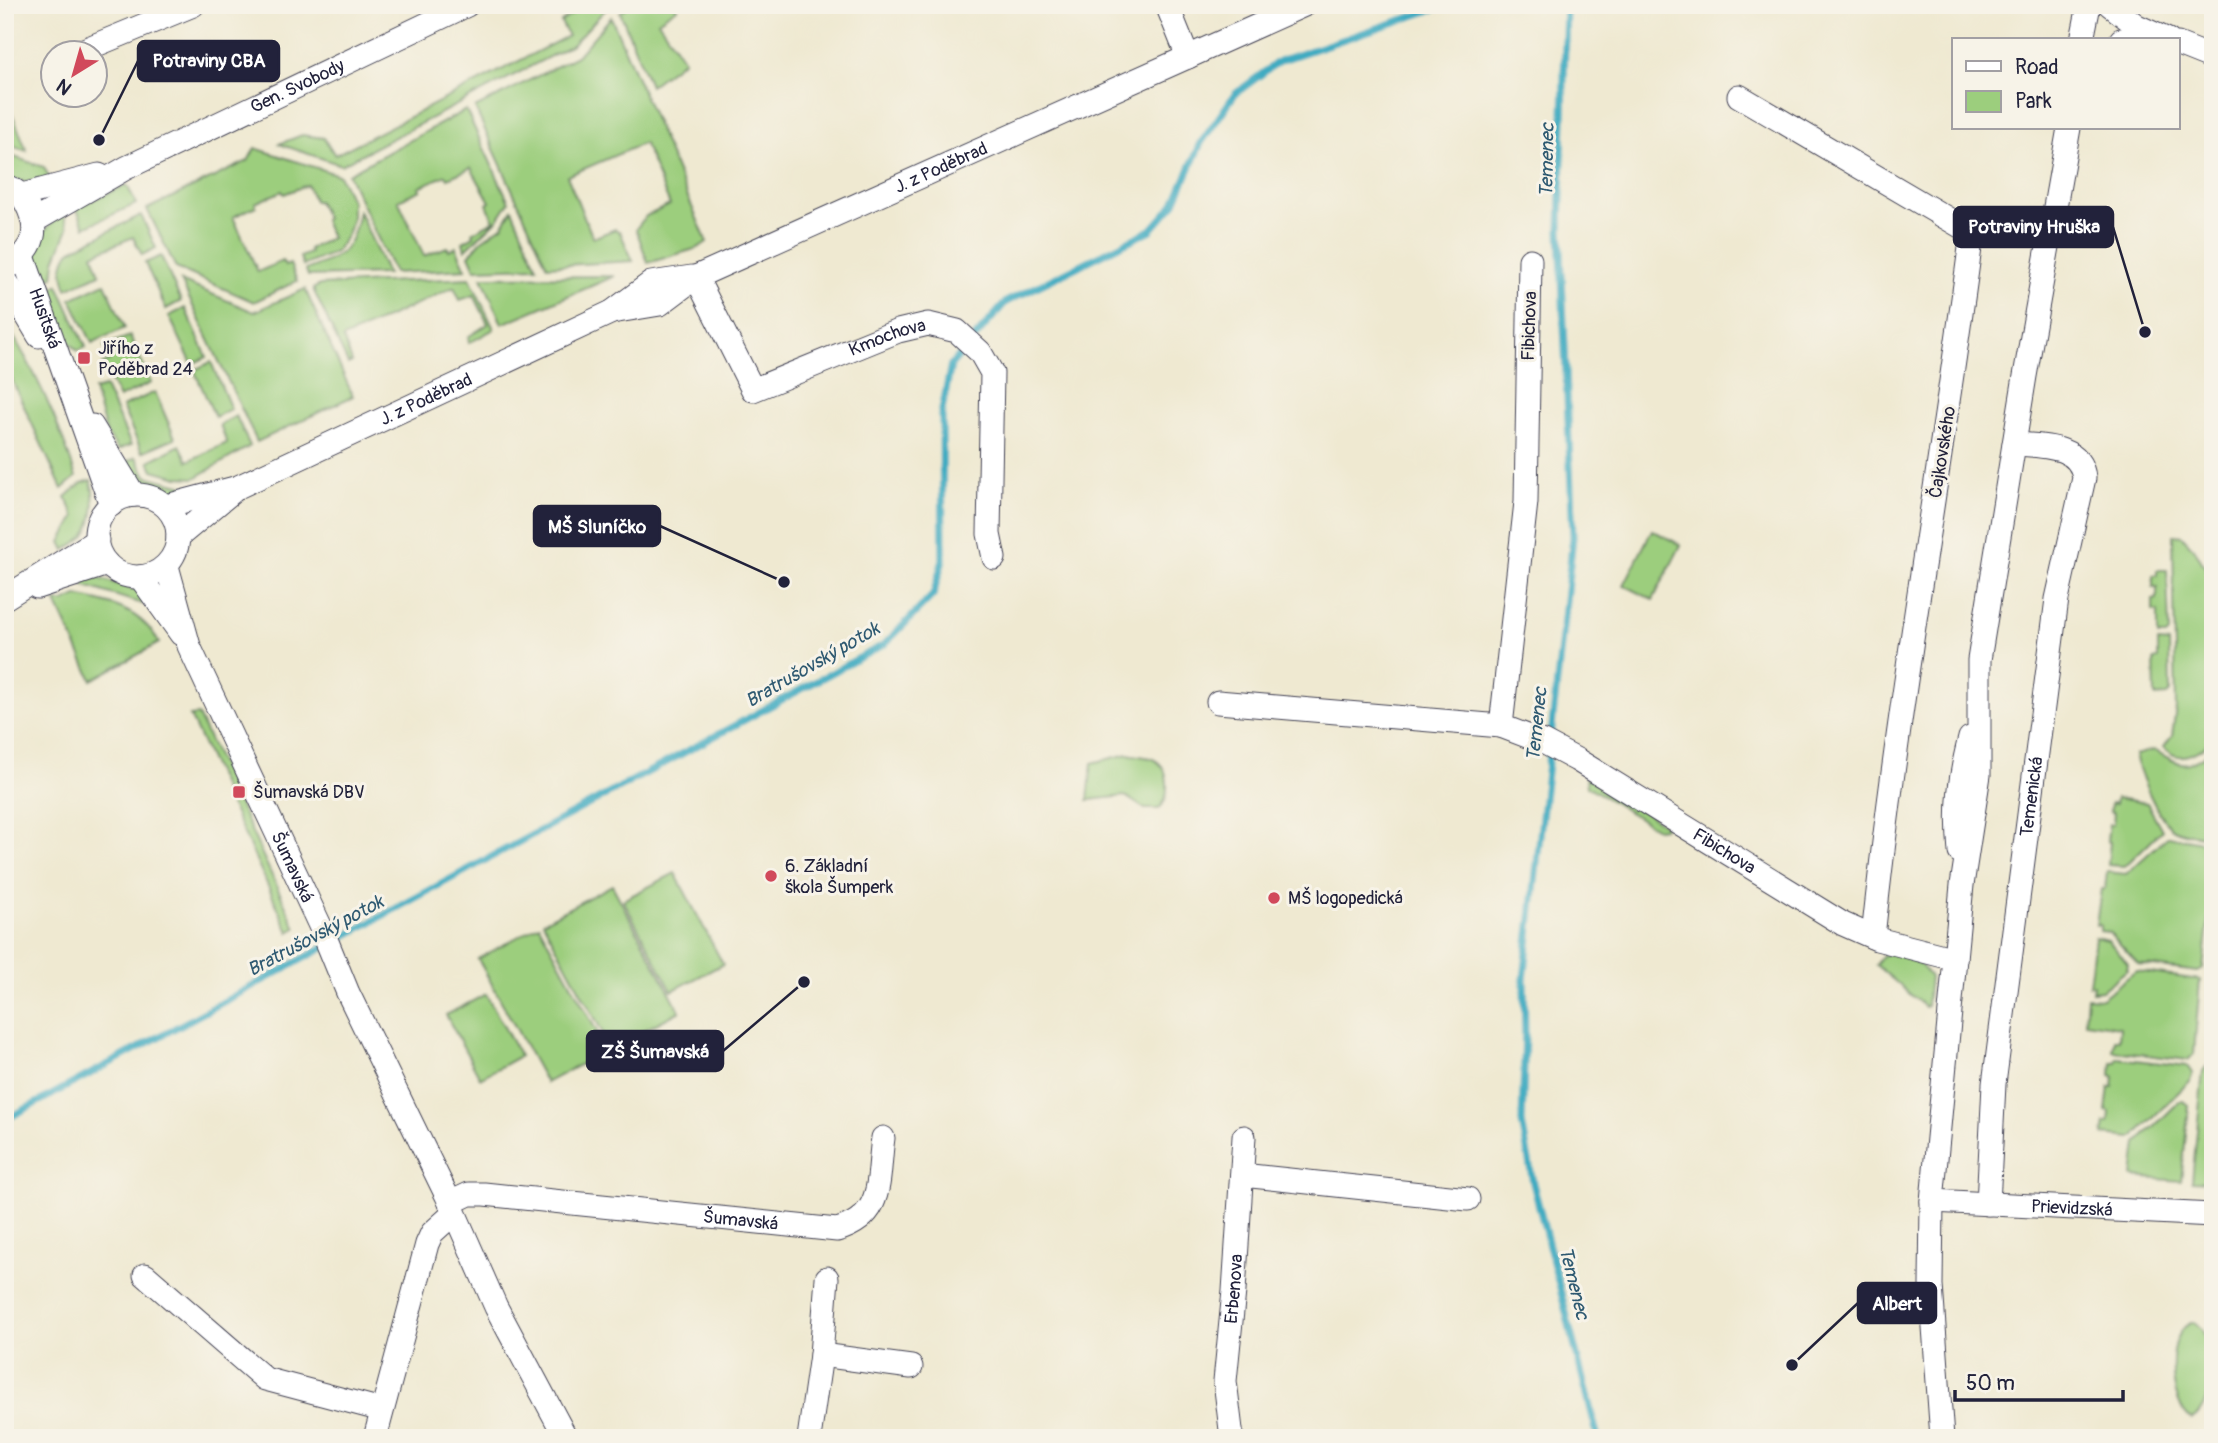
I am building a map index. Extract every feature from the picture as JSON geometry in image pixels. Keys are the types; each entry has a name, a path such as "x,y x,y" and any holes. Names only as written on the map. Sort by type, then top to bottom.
{"street":[{"path":"108,40 193,5"},
{"name":"Gen. Svobody","path":"126,168 13,190 34,221 126,168 467,5"},
{"path":"1167,5 1188,57"},
{"name":"J. z Poděbrad","path":"166,506 238,487 612,312 660,304 696,277 1304,5"},
{"path":"2082,38 2089,5"},
{"path":"2110,5 2137,26 2164,38"},
{"path":"2180,45 2213,58"},
{"name":"Čajkovského","path":"1739,96 1972,233 1942,449 1894,754 1873,937"},
{"path":"1942,1438 1931,1285 1932,1201 1962,885 1979,775 1979,660 2069,130"},
{"path":"14,261 31,244 34,221"},
{"name":"Fibichova","path":"1501,726 1525,502 1530,260"},
{"name":"Husitská","path":"14,261 66,383 111,505"},
{"name":"Kmochova","path":"696,277 753,390 898,331 928,324 957,331 980,352 992,373 989,534 994,558"},
{"name":"Husitská","path":"5,279 134,495"},
{"name":"Temenická","path":"1988,1204 1994,1084 2053,627 2084,478 2078,459 2066,452 2014,443"},
{"name":"J. z Poděbrad","path":"167,566 177,547 178,537 238,487"},
{"path":"167,566 159,572 141,577 116,571 100,553 97,527 102,514 111,505 121,498 134,495 156,500 166,506 174,517 178,537"},
{"path":"5,598 97,540"},
{"path":"5,598 107,564"},
{"name":"Šumavská","path":"167,566 189,646"},
{"name":"Šumavská","path":"141,577 189,646 496,1307 566,1438"},
{"name":"Fibichova","path":"1218,702 1501,726 1550,746 1843,924 1873,937 1955,959"},
{"name":"Šumavská","path":"452,1208 469,1194 484,1194 837,1230 854,1225 866,1215 874,1203 883,1138"},
{"name":"Erbenova","path":"1232,1438 1225,1381 1244,1138"},
{"path":"1242,1175 1468,1199"},
{"name":"Prievidzská","path":"1932,1201 2213,1215"},
{"path":"374,1438 428,1244 432,1233 452,1208"},
{"path":"145,1275 265,1379 382,1410"},
{"path":"809,1438 821,1355 827,1278"},
{"path":"821,1355 911,1367"}],"green space":[{"path":"581,5 610,7 572,45 341,165 279,144 302,135 324,138 335,155 568,36 561,22 580,9"},
{"path":"630,5 676,5 677,8 658,21 684,60 650,86 620,12"},
{"path":"611,17 707,242 698,248 648,263 636,229 646,216 670,205 644,143 567,176 593,238 615,229 620,232 633,261 547,266 475,108 577,56"},
{"path":"5,96 27,151 5,144"},
{"path":"466,110 509,202 498,219 465,250 463,242 474,236 473,232 494,221 487,204 490,202 471,168 419,187 421,190 398,200 424,256 447,247 449,250 456,247 466,269 394,273 348,174"},
{"path":"255,148 339,175 352,202 352,220 347,235 336,252 303,266 300,257 310,253 309,249 331,238 324,220 326,218 307,185 284,194 282,191 233,217 258,272 282,261 285,266 290,264 297,281 254,302 176,268 147,209 248,161"},
{"path":"5,154 44,167 50,179 25,182 5,177"},
{"path":"127,185 136,204 85,227 76,207"},
{"path":"512,209 537,267 475,269 469,255 482,240 503,225"},
{"path":"359,211 387,274 308,276 306,270 343,251 353,236"},
{"path":"64,213 68,228 55,261 53,277 40,282 34,262 38,243 48,227"},
{"path":"141,215 156,248 142,255 133,237 93,254 100,274 67,289 63,269 71,250"},
{"path":"161,256 181,301 166,309 145,263"},
{"path":"615,276 502,324 482,277"},
{"path":"470,278 494,329 469,343 468,337 488,324 474,295 460,300 454,287 343,338 352,362 348,364 313,289 320,285"},
{"path":"181,281 254,312 305,289 353,396 257,442"},
{"path":"105,283 125,328 92,343 71,299"},
{"path":"58,285 86,347 78,351 63,337 43,294"},
{"path":"185,308 207,357 192,364 169,316"},
{"path":"5,323 37,379 76,477 62,489 5,365"},
{"path":"130,336 151,383 119,398 102,365 110,360 104,346"},
{"path":"211,362 231,409 215,417 194,370"},
{"path":"105,387 131,445 118,450 106,432 94,390"},
{"path":"155,392 175,438 142,452 122,407"},
{"path":"236,416 250,446 195,478 178,477 153,470 149,461 180,445 188,461 227,443 220,425"},
{"path":"136,457 146,476 195,489 175,495 150,489 138,480 124,463"},
{"path":"91,480 94,501 91,523 84,536 65,550 61,542 75,517 66,497 82,483"},
{"path":"1652,530 1681,545 1653,600 1624,585"},
{"path":"2173,535 2182,536 2195,550 2213,581 2213,740 2201,749 2182,756 2175,756 2164,747 2172,736 2176,708"},
{"path":"2157,570 2167,570 2169,633 2166,636 2158,636 2158,612 2153,611 2157,587 2153,587 2153,575 2157,575"},
{"path":"98,578 137,590 147,602 142,604 82,585 84,581"},
{"path":"77,596 113,605 135,615 159,643 92,680 56,602 64,602"},
{"path":"2158,642 2169,643 2170,692 2167,695 2155,696 2154,660 2158,659"},
{"path":"198,715 296,928 289,932 190,716"},
{"path":"2213,749 2213,837 2178,831 2168,824 2156,807 2135,755 2154,750 2177,762 2190,763"},
{"path":"1128,754 1152,759 1164,770 1167,791 1159,809 1145,809 1125,796 1088,800 1092,763"},
{"path":"1586,776 1665,825 1657,829 1587,786"},
{"path":"2116,798 2147,803 2162,830 2125,866 2108,865 2110,842 2107,841 2109,824 2113,824 2114,813 2110,812 2111,803 2115,804"},
{"path":"2168,836 2213,844 2213,881 2203,969 2198,972 2138,964 2109,932 2100,931 2100,925 2096,925 2101,889 2105,889 2107,872 2126,874"},
{"path":"675,873 723,964 672,991 623,900"},
{"path":"612,885 680,1011 611,1048 543,922"},
{"path":"539,925 607,1050 546,1083 478,959"},
{"path":"2095,937 2108,940 2128,964 2127,970 2102,990 2092,991 2093,985 2089,985"},
{"path":"1892,952 1920,964 1930,977 1925,1007 1876,965 1883,955"},
{"path":"2136,971 2200,980 2194,1054 2188,1060 2113,1051 2115,1039 2119,1039 2120,1027 2085,1022 2087,997 2102,998"},
{"path":"486,994 520,1056 480,1078 446,1015"},
{"path":"2117,1058 2187,1066 2192,1073 2190,1081 2132,1138 2103,1135 2105,1123 2109,1123 2110,1112 2106,1111 2109,1087 2113,1087 2112,1063 2116,1063"},
{"path":"2207,1066 2213,1066 2213,1182 2192,1181 2203,1071"},
{"path":"2183,1101 2189,1106 2181,1181 2133,1177 2137,1143"},
{"path":"2194,1322 2207,1341 2211,1371 2206,1400 2200,1412 2192,1419 2178,1399 2173,1368 2178,1338 2184,1327"}],"waterway":[{"name":"Bratrušovský potok","path":"5,1120 885,644 933,595 943,560 942,410 951,365 1006,302 1151,230 1174,204 1201,143 1235,94 1279,61 1446,5"},
{"name":"Temenec","path":"1566,5 1560,230 1573,537 1524,980 1522,1122 1533,1183 1598,1438"}],"place":[{"name":"Potraviny CBA","path":"99,140"},
{"name":"Potraviny Hruška","path":"2145,332"},
{"name":"Jiřího z Poděbrad 24","path":"84,358"},
{"name":"MŠ Sluníčko","path":"784,582"},
{"name":"Šumavská DBV","path":"239,792"},
{"name":"6. Základní škola Šumperk","path":"771,876"},
{"name":"MŠ logopedická","path":"1274,898"},
{"name":"ZŠ Šumavská","path":"804,982"},
{"name":"Albert","path":"1792,1365"}]}
